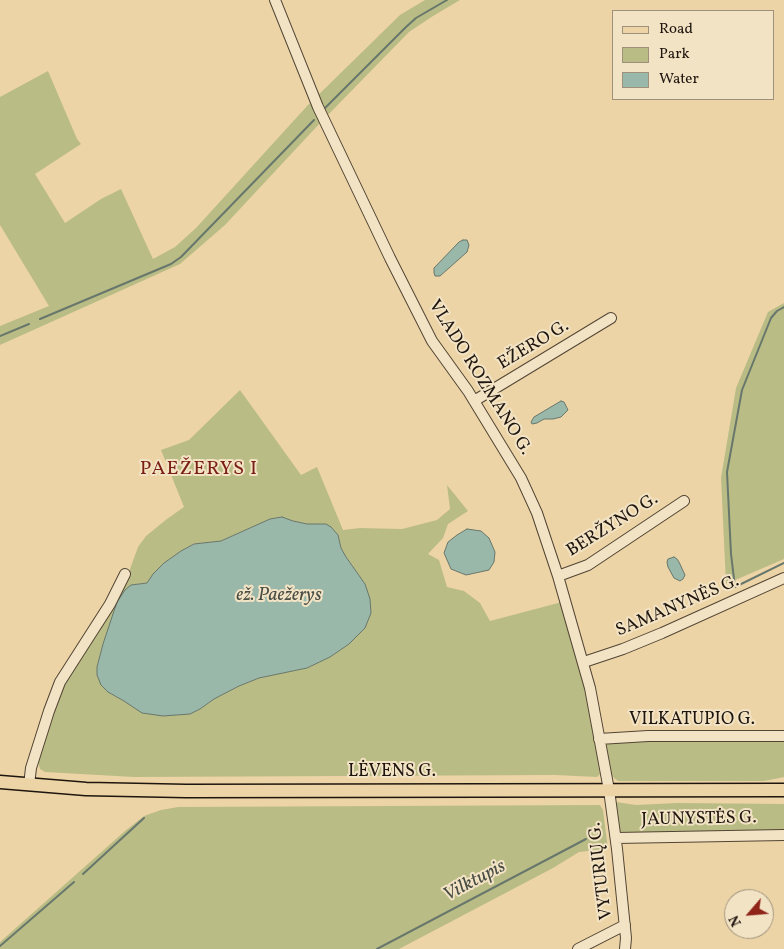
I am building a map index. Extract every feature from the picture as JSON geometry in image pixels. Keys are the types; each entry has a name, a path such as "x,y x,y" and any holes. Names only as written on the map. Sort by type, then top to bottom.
{"main road":[{"name":"LĖVENS G.","path":"0,782 86,789 784,790"}],"street":[{"name":"VLADO ROZMANO G.","path":"275,0 318,107 390,258 432,340 474,401 521,478 536,513 558,576 584,662 609,790"},
{"name":"EŽERO G.","path":"474,401 611,318"},
{"name":"BERŽYNO G.","path":"558,576 588,565 684,501"},
{"path":"29,785 31,768 60,682 126,574"},
{"name":"SAMANYNĖS G.","path":"584,662 662,633 784,578"},
{"name":"VILKATUPIO G.","path":"600,739 648,736 784,736"},
{"name":"VYTURIŲ G.","path":"609,790 625,925 625,949"},
{"name":"JAUNYSTĖS G.","path":"616,838 784,835"},
{"path":"578,949 625,925"}],"green space":[{"path":"425,0 460,0 409,32 321,122 225,225 180,264 0,345 0,326 49,306 0,225 0,97 48,71 77,139 81,144 35,174 65,223 101,199 121,189 153,259 175,247 196,228 308,105 400,15"},
{"path":"784,303 784,559 726,584 721,478 736,388 768,312"},
{"path":"240,390 301,475 317,467 343,530 360,528 402,529 437,520 450,509 447,485 468,511 448,524 443,538 428,554 439,560 447,587 464,591 480,603 490,621 562,602 574,642 588,702 600,774 597,777 555,775 134,777 45,772 40,769 38,761 65,683 125,583 138,547 146,536 184,507 161,450 189,440","holes":["282,517 307,524 326,524 338,535 341,548 365,584 349,644 330,657 307,668 259,678 239,686 214,699 200,709 124,701 108,692 97,667 117,602 131,585 147,583 164,563 194,544 221,541 270,519"]},
{"path":"784,740 784,777 764,781 618,781 610,773 606,751 606,746 609,742 613,741"},
{"path":"616,802 636,805 677,803 784,804 784,831 623,833 618,829"},
{"path":"600,805 603,810 608,849 579,852 553,868 399,949 0,949 0,942 125,831 144,816 161,810 178,807"}],"water":[{"path":"463,240 467,240 469,245 467,252 440,276 435,276 434,268"},
{"path":"561,401 564,402 568,410 561,417 544,419 532,424 531,422 534,417"},
{"name":"ež. Paežerys","path":"282,517 307,524 326,524 331,527 338,535 341,548 346,557 365,584 370,599 371,613 365,628 349,644 330,657 307,668 259,678 239,686 190,714 163,716 142,713 108,692 101,685 97,675 97,667 117,602 125,590 131,585 147,583 164,563 194,544 221,541 270,519"},
{"path":"467,529 481,531 489,538 495,552 494,562 489,570 466,575 451,569 444,553 448,542"},
{"path":"674,557 679,562 685,575 680,581 674,578 668,567 668,559"}],"waterway":[{"path":"324,109 416,18 447,0"},
{"path":"40,319 171,264 181,257 314,120"},
{"path":"784,307 771,318 742,390 727,472 731,554 735,587 784,563"},
{"path":"0,336 29,324"},
{"path":"83,874 144,818"},
{"name":"Vilktupis","path":"377,949 586,839"},
{"path":"0,946 74,882"}],"district":[{"name":"PAEŽERYS I","path":"199,470"}]}
